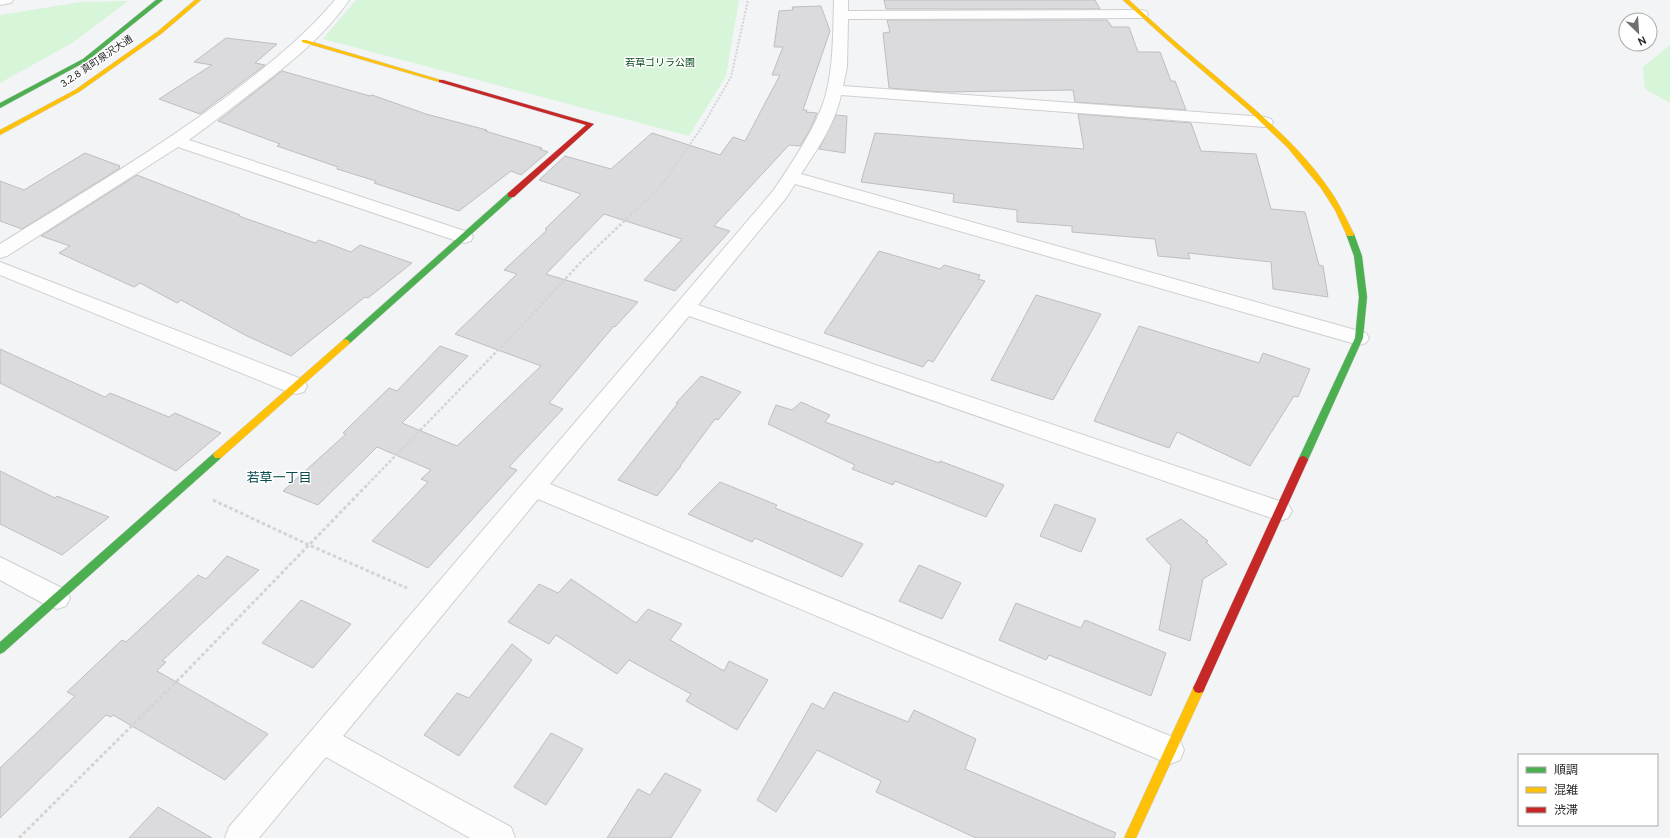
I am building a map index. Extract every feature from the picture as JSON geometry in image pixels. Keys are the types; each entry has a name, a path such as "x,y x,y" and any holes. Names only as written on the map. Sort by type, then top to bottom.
{"street":[{"path":"0,1 6,0"},
{"name":"3.2.8 真町泉沢大通","path":"0,106 86,60 160,0"},
{"name":"3.2.8 真町泉沢大通","path":"0,133 77,91 159,33 198,0"},
{"path":"0,252 176,141 261,78 322,24 342,0"},
{"path":"1126,0 1140,14 1265,122 1294,151 1328,191 1345,222 1358,256 1363,297 1359,338 1130,838"},
{"path":"240,838 686,308 780,194 813,143 830,108 839,67 841,8 1140,14"},
{"path":"0,649 591,124 304,41"},
{"path":"834,90 1265,122"},
{"path":"176,141 464,237"},
{"path":"791,177 1359,338"},
{"path":"0,268 296,386"},
{"path":"686,308 1280,511"},
{"path":"535,488 1170,750"},
{"path":"0,568 57,598"},
{"path":"322,740 500,838"}],"path":[{"path":"19,838 183,675 535,312 579,264 661,186 702,127 731,77 748,0"},
{"path":"206,496 309,545 408,588"}],"green space":[{"name":"若草ゴリラ公園","path":"356,0 739,0 726,76 689,136 323,39"},
{"path":"128,1 72,43 0,83 0,15 81,2"},
{"path":"1670,45 1670,103 1645,89 1643,67"}],"building":[{"path":"884,0 1095,0 1100,9 886,9"},
{"path":"821,6 830,31 803,110 807,110 806,112 817,113 810,130 800,146 789,145 714,226 730,231 675,291 644,280 682,239 604,214 546,274 638,302 615,327 614,326 549,403 563,409 509,467 517,470 428,568 372,541 428,482 421,479 431,470 377,447 318,505 283,491 346,434 343,433 389,388 397,391 440,346 468,356 402,423 457,446 541,366 455,334 517,274 504,270 547,230 545,229 581,194 539,180 565,156 611,169 652,133 720,155 733,137 745,141 780,75 772,75 783,47 774,47 779,11 793,10 792,7"},
{"path":"887,20 1107,20 1112,27 1129,27 1138,52 1160,52 1171,81 1175,81 1186,110 1075,102 1073,90 942,92 889,88 883,33 890,32"},
{"path":"226,38 277,44 255,63 265,65 200,114 159,99 212,65 194,62"},
{"path":"282,71 370,96 372,95 426,114 487,130 485,131 542,148 540,149 548,152 521,175 511,171 459,211 374,183 376,181 337,169 338,167 277,146 280,144 218,121"},
{"path":"1078,114 1191,123 1201,151 1256,154 1271,209 1305,212 1319,265 1323,266 1328,297 1273,289 1271,262 1188,253 1190,259 1158,256 1155,239 1072,232 1072,226 1017,222 1017,210 953,202 954,194 861,182 875,133 1084,149"},
{"path":"836,115 847,116 845,153 819,149"},
{"path":"85,153 120,166 120,168 22,229 0,221 0,181 24,190"},
{"path":"137,175 240,215 239,216 315,243 319,240 351,252 360,245 412,263 368,298 365,297 291,356 247,336 181,300 177,303 140,283 134,287 59,253 70,246 41,236"},
{"path":"879,251 940,269 944,265 980,275 978,279 985,281 933,362 928,360 923,367 824,333"},
{"path":"1036,295 1101,314 1053,400 991,380"},
{"path":"1139,326 1259,363 1263,353 1310,369 1298,397 1294,396 1250,466 1177,432 1169,448 1094,421"},
{"path":"0,349 105,397 110,393 169,417 175,413 221,433 176,471 0,383"},
{"path":"701,376 741,392 718,420 715,419 657,496 618,480 678,403 676,403"},
{"path":"801,402 830,415 825,422 939,463 940,461 1004,485 986,517 895,481 893,485 852,469 855,465 768,424 776,405 792,410"},
{"path":"0,471 55,498 57,496 109,517 62,555 0,524"},
{"path":"720,482 777,505 775,508 863,544 842,577 755,538 752,542 688,514"},
{"path":"1055,504 1096,519 1081,552 1040,536"},
{"path":"1181,519 1208,541 1206,542 1227,564 1203,579 1190,641 1159,630 1171,566 1146,539"},
{"path":"227,556 259,570 162,661 166,662 157,671 268,734 225,780 113,715 111,717 106,715 0,818 0,768 75,696 67,692 122,640 126,642 198,575 206,579"},
{"path":"919,565 961,583 942,619 899,601"},
{"path":"571,579 636,623 648,609 682,624 670,640 724,671 729,661 768,680 737,730 686,701 691,694 629,660 617,674 556,635 549,644 508,622 539,584 558,593"},
{"path":"301,600 351,624 313,668 262,643"},
{"path":"1016,603 1081,628 1085,620 1166,653 1151,696 1049,655 1046,660 999,640"},
{"path":"512,644 532,660 459,756 424,735 457,693 469,698"},
{"path":"834,692 908,722 914,710 976,739 965,769 1116,833 1114,838 976,838 876,792 881,781 817,750 776,812 757,800 812,703 824,709"},
{"path":"551,733 583,749 546,805 514,787"},
{"path":"665,773 701,790 671,838 607,838 638,789 650,795"},
{"path":"158,807 212,838 129,838"}],"traffic: fast":[{"path":"0,106 85,60 160,0"},
{"path":"346,342 511,195"},
{"path":"1303,460 1359,338 1363,297 1358,256 1350,234"},
{"path":"0,649 218,455"}],"traffic: slow":[{"path":"0,133 77,91 159,33 198,0"},
{"path":"1126,0 1249,108 1289,146 1308,166 1324,187 1339,210 1350,234"},
{"path":"304,41 441,81"},
{"path":"218,455 346,342"},
{"path":"1130,838 1199,688"}],"traffic: jam":[{"path":"441,81 591,124 511,195"},
{"path":"1199,688 1303,460"}],"district":[{"name":"若草一丁目","path":"279,479"}]}
